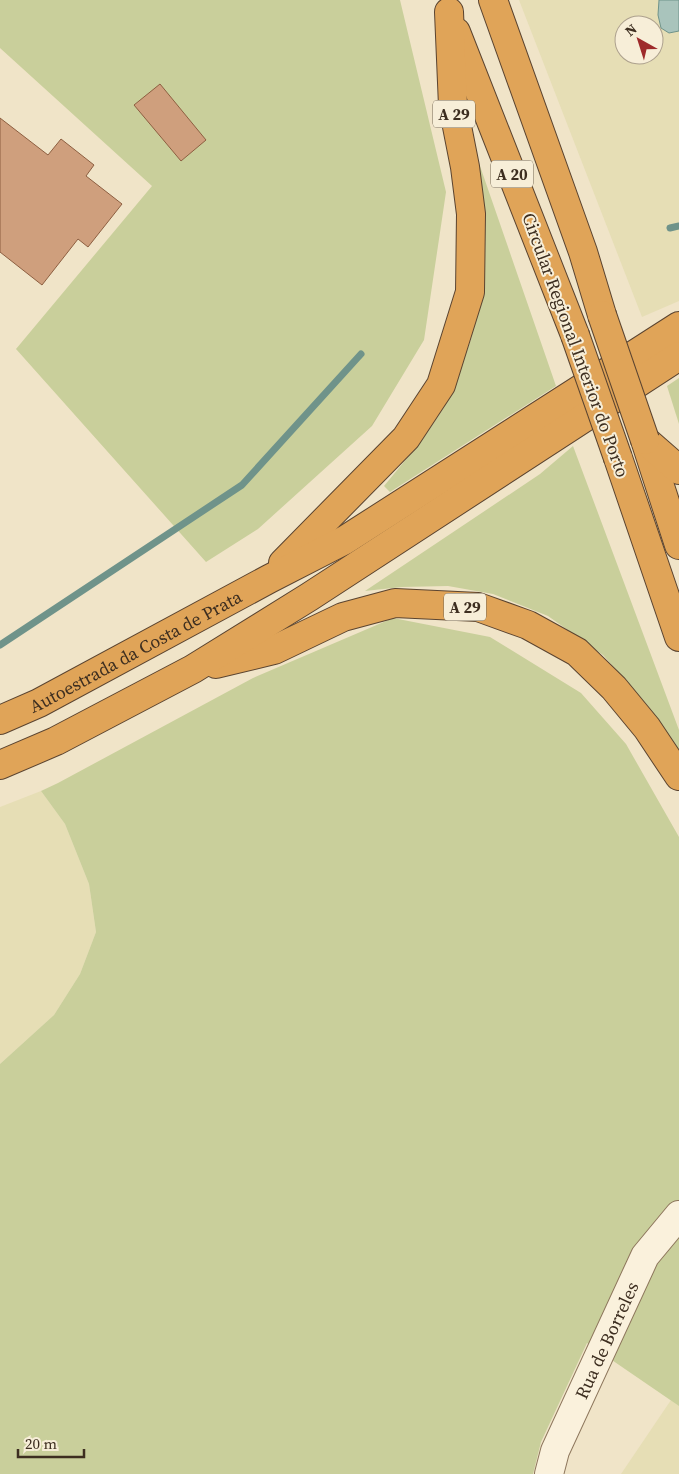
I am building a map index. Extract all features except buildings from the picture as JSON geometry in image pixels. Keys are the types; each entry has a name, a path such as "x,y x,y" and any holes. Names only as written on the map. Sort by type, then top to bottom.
{"highway":[{"name":"Circular Regional Interior do Porto","path":"493,0 583,252 602,315 679,545"},
{"name":"Circular Regional Interior do Porto","path":"447,6 575,335 679,637"},
{"name":"A 29","path":"268,579 406,438 441,385 470,292 471,214 465,167 453,106 447,6"},
{"name":"A 29","path":"268,579 345,540 679,326"},
{"name":"A 29","path":"0,765 56,741 192,669 309,597 679,356"},
{"path":"644,440 679,470"},
{"name":"Autoestrada da Costa de Prata","path":"0,720 39,703 268,579"},
{"name":"A 29","path":"192,669 274,650 343,617 395,602 478,608 528,625 577,652 614,688 647,728 679,776"}],"street":[{"name":"Rua de Borreles","path":"549,1474 555,1451 645,1256 679,1216"}],"shaded area":[{"path":"519,0 679,0 679,301 642,317"},
{"path":"41,791 65,824 89,884 96,932 80,974 54,1015 0,1064 0,807"},
{"path":"671,1400 679,1406 679,1474 621,1474"}],"green space":[{"path":"0,0 400,0 446,192 424,340 372,426 258,529 206,562 16,349 152,186 0,48"},
{"path":"471,140 556,386 390,492 384,486 422,440 443,409 458,377 471,339 483,286"},
{"path":"679,378 679,424 667,386"},
{"path":"573,446 679,730 679,751 648,706 603,655 548,616 493,594 448,586 402,587 365,591 540,474"},
{"path":"393,618 490,637 581,693 626,744 679,837 679,1406 587,1343 541,1442 533,1474 0,1474 0,1064 54,1015 80,974 96,932 89,884 65,824 41,791 253,678"}],"water":[{"path":"659,0 679,0 679,31 669,33 664,30 664,15 658,15"}],"waterway":[{"path":"670,228 679,226"},
{"path":"0,645 242,485 361,354"}]}
